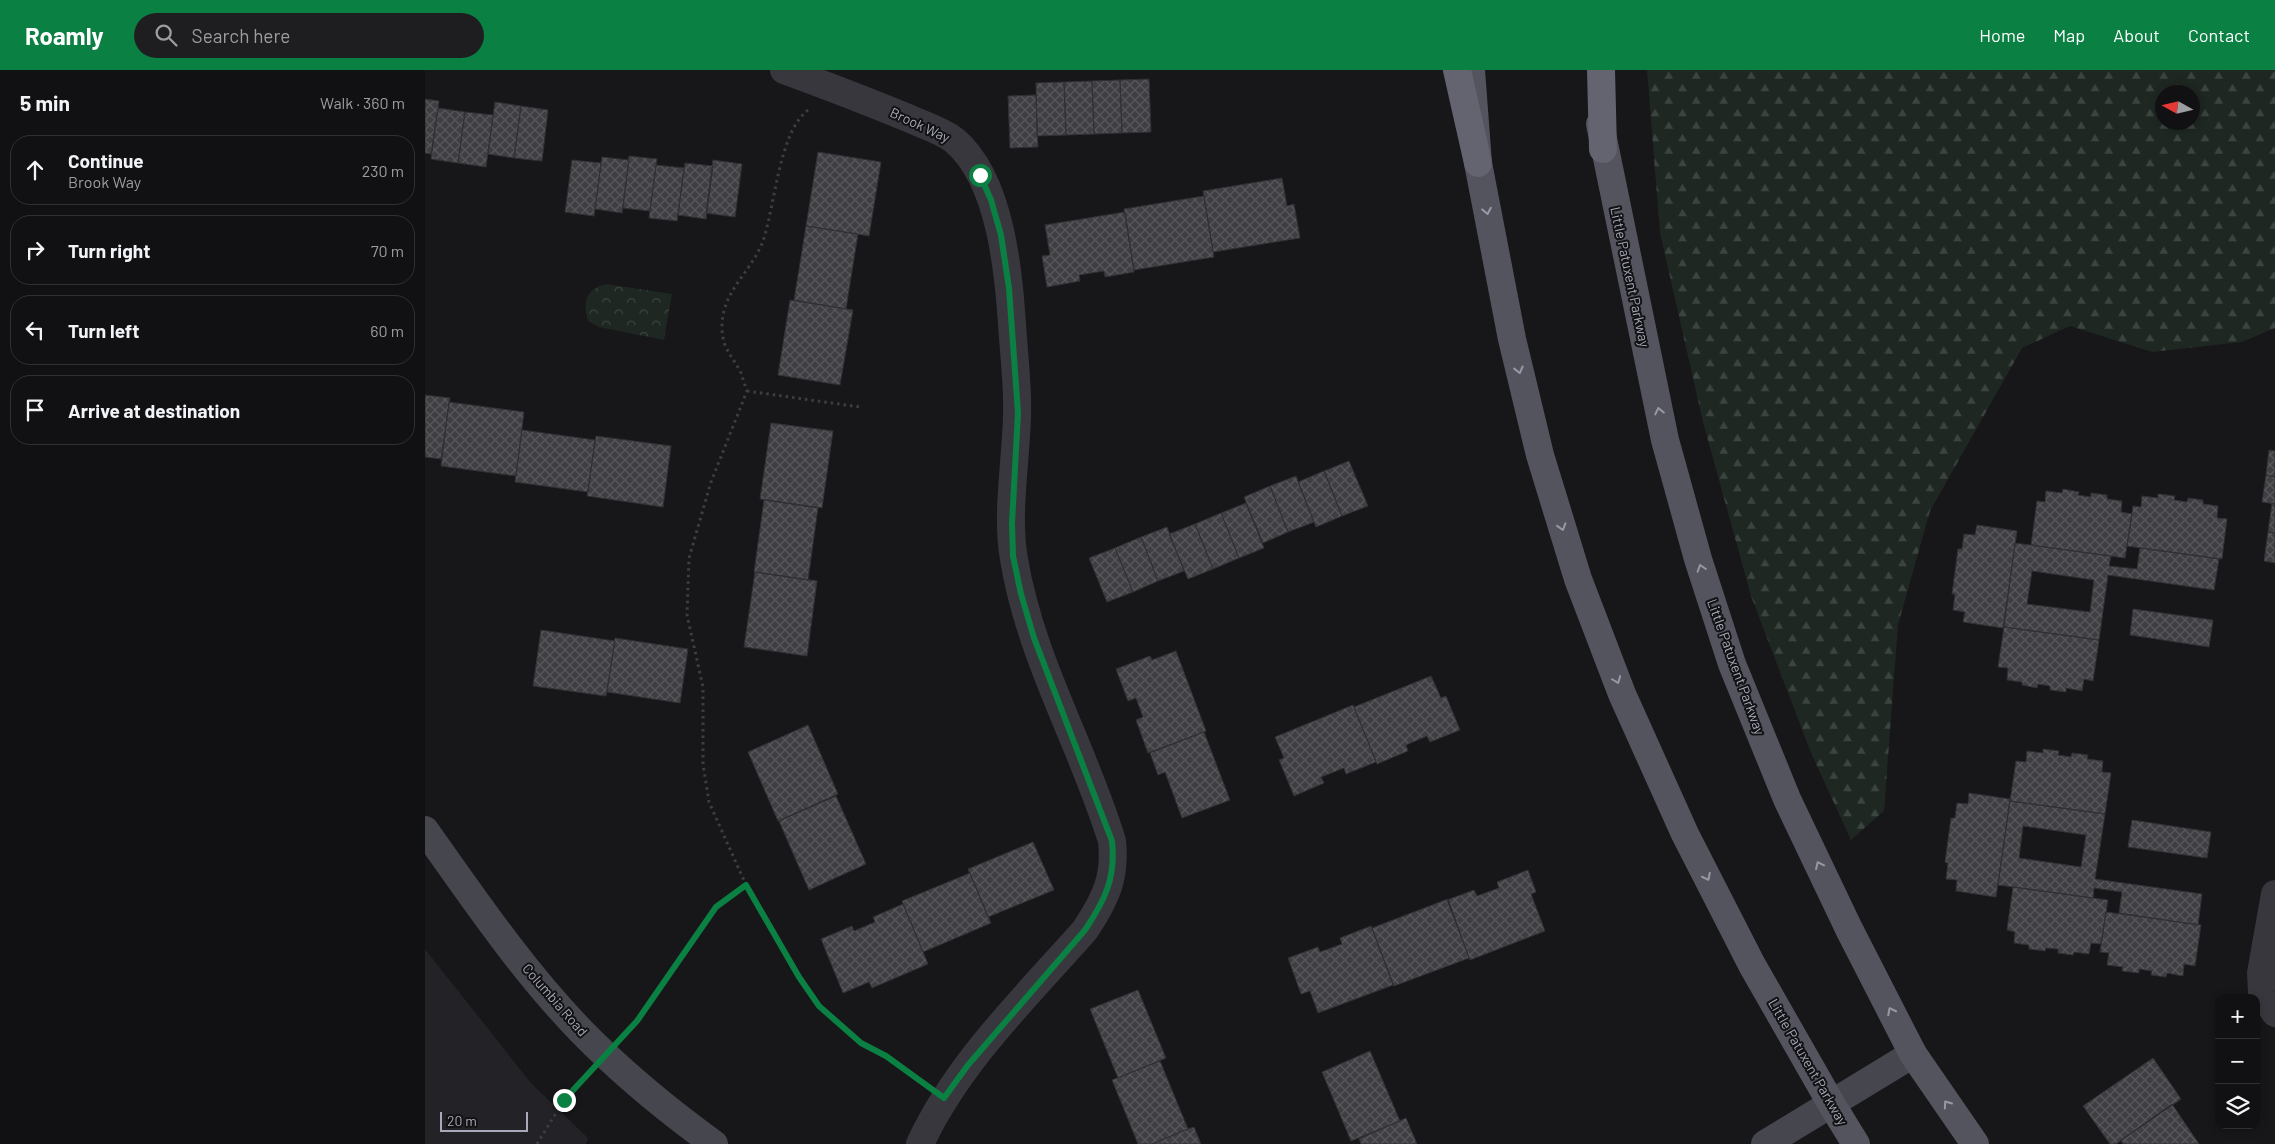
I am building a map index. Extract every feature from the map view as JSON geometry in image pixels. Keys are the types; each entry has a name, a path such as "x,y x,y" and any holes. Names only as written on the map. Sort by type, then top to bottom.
{"highway":[{"path":"1457,70 1478,163"},
{"path":"1601,70 1603,149"}],"main road":[{"name":"Little Patuxent Parkway","path":"1471,70 1478,163 1512,339 1540,455 1578,579 1622,694 1685,834 1753,966 1856,1144"},
{"name":"Little Patuxent Parkway","path":"1592,70 1603,149 1665,440 1699,559 1732,664 1787,799 1849,929 1913,1054 1975,1144"},
{"name":"Columbia Road","path":"425,830 509,947 580,1031 655,1099 714,1144"},
{"path":"1765,1144 1913,1054"}],"street":[{"name":"Brook Way","path":"783,70 834,89 953,139 969,156 991,200 1001,235 1008,279 1015,363 1018,413 1012,523 1013,556 1021,594 1034,638 1105,819 1112,841 1115,863 1109,886 1100,908 1085,930 986,1043 944,1098 920,1144"},
{"path":"2275,894 2261,973 2262,992 2275,1013"}],"path":[{"path":"834,89 803,113 791,134 762,244 725,304 722,329 727,353 741,372 747,391 711,482 689,558 687,615 703,687 703,764 709,802 746,885 799,977 819,1006 861,1043 886,1056 944,1098"},
{"path":"747,391 860,407"},
{"path":"624,1035 637,1021 716,907 746,885"},
{"path":"537,1144 564,1100 591,1071"}],"shaded area":[{"path":"425,949 531,1083 588,1138 586,1144 425,1144"}],"green space":[{"path":"1647,70 2275,70 2275,328 2242,342 2152,352 2070,326 2022,348 1930,511 1898,625 1884,811 1851,840 1811,753 1751,596 1703,422 1660,233"},
{"path":"606,284 672,294 664,340 599,327 588,321 585,308 587,297 594,289"}],"building":[{"path":"1149,79 1151,132 1122,133 1120,80"},
{"path":"1120,80 1122,133 1094,134 1092,81"},
{"path":"1092,81 1094,134 1066,135 1064,82"},
{"path":"1064,82 1066,135 1037,136 1036,83"},
{"path":"1036,95 1038,147 1010,148 1008,96"},
{"path":"425,99 439,101 431,154 425,153"},
{"path":"495,102 521,106 514,158 488,154"},
{"path":"521,106 548,110 542,161 514,158"},
{"path":"438,108 465,112 458,163 431,159"},
{"path":"465,112 493,115 486,167 458,163"},
{"path":"818,152 881,162 869,236 806,226"},
{"path":"629,156 657,159 650,211 623,208"},
{"path":"602,157 629,160 622,213 595,209"},
{"path":"572,160 601,163 594,216 565,212"},
{"path":"713,160 742,164 735,217 706,213"},
{"path":"685,163 713,166 706,219 678,215"},
{"path":"656,165 684,168 677,221 649,218"},
{"path":"1282,178 1287,206 1294,204 1300,238 1213,252 1203,191"},
{"path":"1204,196 1214,257 1134,270 1124,209"},
{"path":"1125,212 1134,272 1105,277 1104,271 1079,275 1080,281 1047,287 1042,256 1050,255 1045,225"},
{"path":"806,226 858,234 846,309 794,300"},
{"path":"790,300 853,310 840,385 778,375"},
{"path":"425,395 450,398 441,459 425,457"},
{"path":"449,402 524,412 516,476 441,466"},
{"path":"771,423 833,431 822,508 760,499"},
{"path":"522,430 595,440 588,492 515,482"},
{"path":"596,436 671,446 663,507 587,496"},
{"path":"2269,450 2275,451 2275,477 2266,475"},
{"path":"1349,461 1368,506 1342,516 1324,471"},
{"path":"1324,471 1342,516 1316,527 1298,482"},
{"path":"2266,475 2275,477 2275,504 2262,502"},
{"path":"1296,476 1314,522 1288,532 1270,486"},
{"path":"1270,486 1288,532 1263,543 1244,497"},
{"path":"2063,489 2079,492 2078,495 2091,497 2091,493 2107,495 2107,499 2122,501 2121,512 2132,514 2125,558 2031,545 2037,501 2045,502 2046,491 2062,493"},
{"path":"2158,494 2175,496 2174,500 2187,502 2188,498 2203,500 2203,504 2218,506 2217,518 2227,519 2222,559 2127,546 2133,506 2141,507 2142,496 2158,498"},
{"path":"764,500 818,508 808,580 754,572"},
{"path":"1246,503 1264,548 1239,558 1221,513"},
{"path":"2272,503 2275,504 2275,533 2268,532"},
{"path":"1221,513 1239,558 1213,569 1195,524"},
{"path":"1195,524 1213,569 1188,579 1169,534"},
{"path":"1977,525 2017,531 2003,628 1963,622 1965,612 1953,610 1955,594 1952,594 1958,549 1962,549 1964,534 1975,535"},
{"path":"1167,527 1184,571 1158,581 1141,537"},
{"path":"2268,532 2275,533 2275,563 2264,561"},
{"path":"1141,537 1158,581 1133,592 1115,548"},
{"path":"2015,543 2111,556 2109,566 2137,569 2140,548 2219,559 2214,590 2108,575 2099,640 2004,627","holes":["2032,571 2094,580 2090,612 2027,604"]},
{"path":"1115,548 1133,592 1107,602 1089,558"},
{"path":"755,572 817,581 807,656 744,647"},
{"path":"2133,609 2213,620 2209,647 2130,635"},
{"path":"2004,627 2099,640 2093,681 2084,679 2082,691 2066,688 2066,692 2050,690 2050,686 2038,684 2037,688 2022,685 2022,682 2007,680 2008,668 1998,667"},
{"path":"541,630 615,641 606,696 533,686"},
{"path":"615,638 688,649 680,703 607,692"},
{"path":"1176,651 1206,731 1148,753 1136,720 1143,717 1136,698 1128,701 1116,669 1150,656 1152,660"},
{"path":"1431,676 1441,698 1446,696 1460,730 1430,742 1427,736 1406,745 1408,751 1377,764 1354,707"},
{"path":"1353,705 1376,762 1346,774 1344,768 1321,777 1324,783 1294,796 1279,760 1284,758 1275,737"},
{"path":"808,725 838,794 778,821 748,752"},
{"path":"1204,732 1230,800 1182,818 1165,772 1158,775 1150,753"},
{"path":"2043,749 2059,751 2058,755 2071,757 2072,753 2088,755 2087,759 2103,761 2102,772 2111,773 2105,814 2010,801 2016,761 2026,762 2027,751 2043,753"},
{"path":"1969,793 2010,799 1996,897 1956,891 1957,880 1946,879 1948,863 1945,862 1951,818 1955,818 1957,803 1968,804"},
{"path":"836,796 866,864 809,890 779,821"},
{"path":"2010,801 2105,814 2095,879 2202,894 2198,925 2119,913 2122,892 2094,888 2093,898 1998,885","holes":["2023,826 2086,835 2081,867 2019,858"]},
{"path":"2132,820 2211,832 2207,858 2128,847"},
{"path":"1033,842 1054,890 988,917 968,869"},
{"path":"1528,870 1536,892 1531,894 1545,931 1470,960 1447,900 1474,890 1477,896 1499,888 1497,882"},
{"path":"970,873 991,923 923,952 902,901"},
{"path":"2013,887 2108,900 2101,944 2091,943 2089,954 2074,952 2073,955 2058,953 2058,949 2046,948 2045,951 2029,949 2029,945 2014,943 2015,932 2007,930"},
{"path":"1448,899 1469,958 1394,986 1372,928"},
{"path":"903,904 928,964 872,988 869,982 843,993 821,939 852,926 854,931 875,922 873,917"},
{"path":"2106,912 2201,925 2195,966 2184,964 2183,976 2167,973 2166,977 2151,975 2152,971 2139,969 2139,973 2122,971 2123,967 2107,965 2109,953 2100,952"},
{"path":"1371,926 1393,985 1318,1013 1310,991 1301,994 1288,958 1318,947 1320,952 1342,944 1340,938"},
{"path":"1138,990 1166,1058 1118,1078 1090,1009"},
{"path":"1370,1051 1400,1121 1351,1141 1322,1072"},
{"path":"2153,1058 2181,1099 2116,1144 2110,1144 2083,1106"},
{"path":"1160,1061 1188,1129 1152,1144 1138,1144 1112,1080"},
{"path":"2172,1104 2199,1144 2123,1144 2121,1140"},
{"path":"1406,1118 1417,1144 1361,1144 1359,1139"},
{"path":"1194,1127 1201,1144 1152,1144 1188,1129"}],"route":[{"path":"564,1100 637,1021 716,907 746,885 799,977 819,1006 861,1043 886,1056 912,1077 944,1098 992,1035 1085,930 1100,908 1109,886 1115,863 1112,841 1034,638 1021,594 1013,556 1012,523 1018,413 1009,288 1001,235 991,200 980,175"}]}
